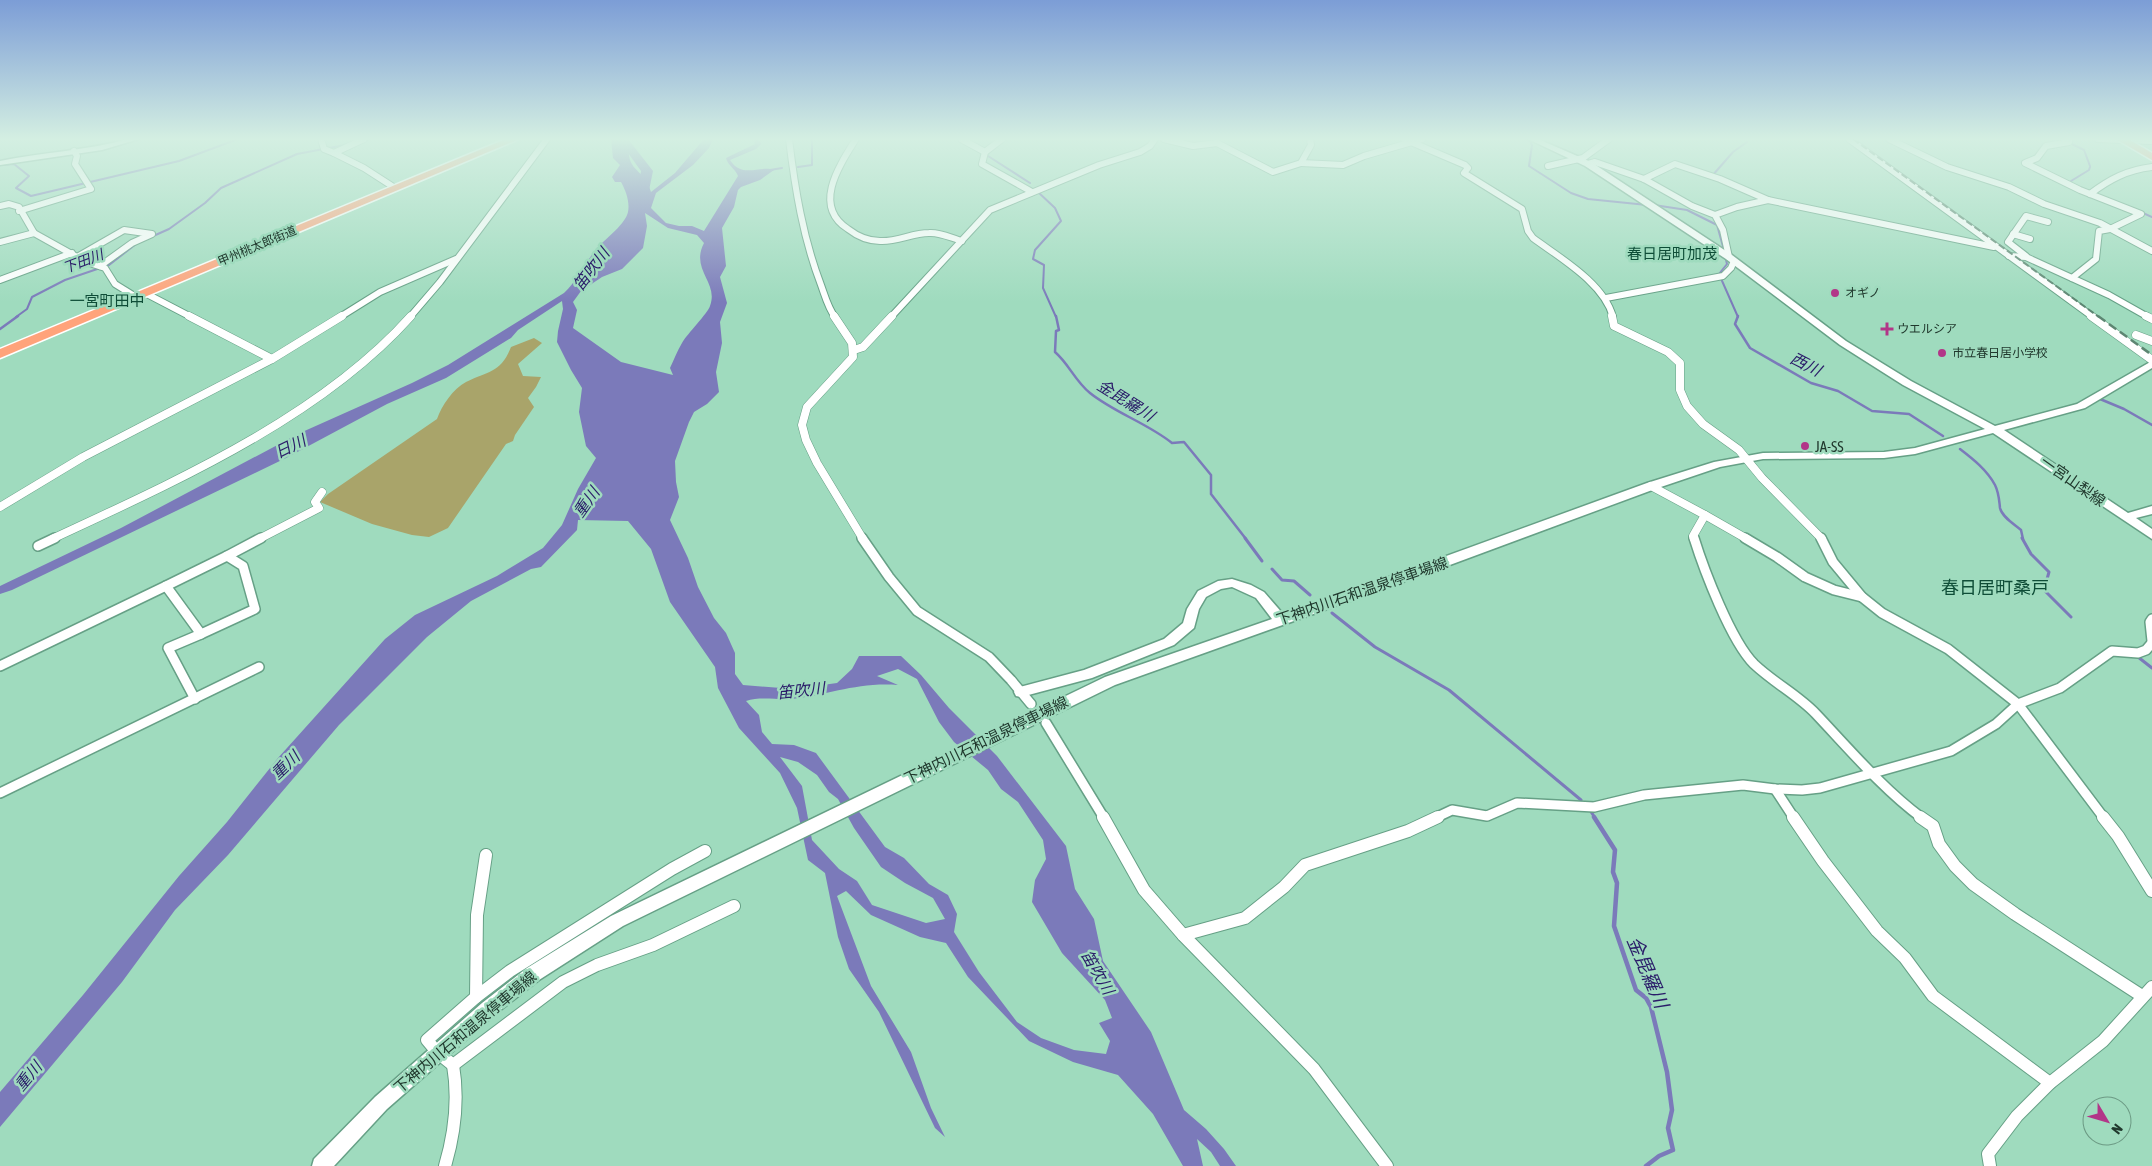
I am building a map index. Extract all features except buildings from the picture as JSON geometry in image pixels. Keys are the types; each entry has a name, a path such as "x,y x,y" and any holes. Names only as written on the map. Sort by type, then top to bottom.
{"highway":[{"name":"甲州桃太郎街道","path":"0,354 382,193"}],"main road":[{"path":"1633,193 1731,259 1843,343 1907,383 1992,430"},
{"name":"下神内川石和温泉停車場線","path":"321,1166 381,1103 437,1052 533,974 566,952 617,921 753,853 1110,681 1280,619 1427,569 1651,486 1718,464 1746,458 1802,455 1884,455 1915,450 2081,406 2152,364"},
{"name":"一宮山梨線","path":"1992,430 2045,461 2152,535"},
{"path":"2126,517 2152,510"},
{"path":"1021,692 1087,674 1170,642 1189,625 1192,610 1202,594 1218,585 1232,583 1247,588 1260,596 1280,619"}],"street":[{"path":"19,211 77,193"},
{"path":"38,546 170,483 249,440 343,377 383,344 421,304 506,193"},
{"path":"797,193 807,242 831,312 850,337 854,350 852,357 807,407 803,416 802,426 810,450 842,506 906,600 933,623 984,653 1031,704"},
{"path":"831,193 828,203 840,226 870,240 907,239 927,233 962,241"},
{"path":"854,350 863,347 990,210 1029,193"},
{"path":"1497,193 1522,209 1528,232 1533,238 1593,283 1606,298 1611,308 1614,326 1668,352 1680,363 1680,390 1682,399 1687,406 1703,424 1746,458 1762,478 1824,541 1833,562 1862,597 1882,613 1948,649 2018,704 2118,836 2152,891"},
{"path":"1606,298 1716,278 1724,276 1731,268 1731,259 1723,230 1715,215 1692,206 1669,193"},
{"path":"1754,193 1768,200 1998,248"},
{"path":"1923,193 2152,360"},
{"path":"2022,193 2044,204 2100,223 2152,251"},
{"path":"2072,278 2096,258 2099,231 2110,229 2141,214 2090,194"},
{"path":"1715,215 1737,207 1768,200"},
{"path":"0,206 9,204 18,207 34,233 86,262 102,267 115,284 272,360"},
{"path":"2048,222 2026,216 2008,242 2026,257 2109,295 2152,319"},
{"path":"0,280 74,255 124,230 152,234 132,244 102,267"},
{"path":"0,242 34,233"},
{"path":"2013,234 2030,239"},
{"path":"2009,256 2026,257"},
{"path":"0,507 83,457 272,360 380,292 456,259"},
{"path":"2136,335 2152,341"},
{"path":"1651,486 1777,556 1806,577 1834,590 1862,597"},
{"path":"0,666 227,556 319,508 315,502 322,492"},
{"path":"1705,515 1693,536 1703,567 1739,644 1753,663 1817,714 1871,772 1906,806 1933,826 1939,844 1955,866 1973,884 2015,914 2142,996"},
{"path":"195,699 168,648 255,609 243,566 227,556"},
{"path":"165,585 200,634"},
{"path":"1183,935 1245,918 1284,887 1305,865 1408,831 1452,810 1487,816 1517,802 1594,807 1644,795 1743,785 1775,790 1820,788 1950,751 1996,724 2018,704 2060,688 2112,651 2138,652 2146,650 2152,642 2152,620"},
{"path":"0,793 259,667"},
{"path":"1046,723 1089,791 1144,890 1183,935 1314,1070 1387,1166"},
{"path":"1775,790 1823,861 1871,923 1906,958 1933,996 2050,1083"},
{"path":"447,1163 458,1086 453,1065 437,1052 427,1040 476,997 510,971 672,869 705,851"},
{"path":"476,997 477,915 486,855"},
{"path":"453,1065 563,982 597,965 653,945 734,906"},
{"path":"1990,1166 1988,1154 2018,1116 2050,1083 2103,1041 2152,987"}],"shaded area":[{"path":"534,338 542,343 518,364 523,376 541,377 528,398 534,407 513,441 506,444 448,528 429,537 412,535 372,524 320,502 328,494 437,419 448,398 461,385 498,367 507,356 511,347"}],"water":[{"path":"626,193 656,193 651,208 666,223 692,226 704,231 727,193 737,193 734,207 722,228 726,266 720,277 727,303 720,322 722,343 716,372 719,392 707,404 694,412 689,422 675,461 679,497 670,520 688,558 698,587 714,618 726,633 735,653 735,674 743,685 794,689 837,683 852,669 859,656 901,656 921,675 949,708 997,756 1066,846 1075,889 1094,919 1103,961 1151,1032 1184,1110 1206,1129 1236,1166 1220,1166 1211,1152 1197,1139 1203,1166 1183,1166 1153,1114 1118,1075 1073,1062 1029,1041 968,977 946,943 920,937 871,915 846,891 837,896 871,986 911,1052 931,1108 945,1137 935,1128 879,1012 849,969 838,937 825,873 808,860 797,808 780,773 739,728 718,688 715,667 670,602 651,549 628,521 578,520 577,530 541,567 531,569 471,601 427,637 339,725 228,855 175,910 122,982 0,1127 0,1092 83,995 179,876 227,822 278,758 385,639 415,615 497,576 543,548 562,525 578,489 596,458 586,446 579,412 582,388 557,342 563,309 562,301 518,330 511,338 446,378 387,404 286,458 12,590 0,594 0,586 121,528 300,433 448,365 564,293 598,247 620,226 627,216","holes":["645,213 668,228 697,235 704,243 700,261 711,290 712,298 710,306 680,346 670,368 673,375 621,362 573,328 577,310 573,302 581,291 602,277 622,269 643,248 647,226","898,669 917,679 939,722 954,742 988,770 1001,789 1018,802 1043,840 1046,859 1035,880 1032,902 1062,953 1105,1000 1112,1018 1099,1023 1110,1041 1106,1054 1074,1050 1041,1038 1017,1022 979,972 954,932 957,914 948,895 929,884 904,858 885,847 816,753 794,745 772,744 762,732 759,715 746,701 762,698 791,699 869,685 898,685 877,676","780,757 798,762 817,775 829,792 838,799 854,828 881,867 933,898 945,919 926,923 872,905 857,881 839,869 812,840 802,786"]}],"waterway":[{"path":"26,193 31,196 42,193"},
{"name":"下田川","path":"151,237 169,229 215,193"},
{"name":"笛吹川","path":"642,203 643,193"},
{"name":"金毘羅川","path":"1040,193 1055,208 1061,221 1035,250 1033,259 1044,265 1043,288 1056,317"},
{"name":"西川","path":"1572,193 1588,199 1647,205"},
{"name":"西川","path":"1654,205 1687,210 1717,225 1724,250"},
{"path":"2141,212 2152,217"},
{"name":"下田川","path":"16,317 27,309 32,297 65,280 109,265 136,244"},
{"name":"西川","path":"1726,260 1727,264 1719,274 1738,317"},
{"name":"下田川","path":"0,329 18,316"},
{"name":"金毘羅川","path":"1056,316 1059,330 1056,331 1055,352 1080,383 1100,400 1172,443 1184,442 1211,475 1211,494 1246,539"},
{"name":"西川","path":"1738,317 1735,324 1750,348 1811,383 1838,391 1872,411 1909,414 1943,436"},
{"path":"2100,399 2124,409 2152,425"},
{"name":"西川","path":"1960,449 1988,474 1999,496 2001,511 2021,530 2023,539"},
{"name":"金毘羅川","path":"1245,538 1262,561"},
{"name":"西川","path":"2022,538 2031,554 2049,572 2044,590 2071,617"},
{"name":"金毘羅川","path":"1272,569 1282,580 1294,581 1310,595"},
{"name":"金毘羅川","path":"1332,613 1375,647 1449,690 1581,800"},
{"name":"西川","path":"2138,657 2152,668"},
{"name":"金毘羅川","path":"1590,810 1595,818"},
{"name":"金毘羅川","path":"1594,817 1615,850 1613,872 1617,883 1614,926 1636,990 1646,998 1651,1007 1667,1072 1672,1110 1668,1128 1673,1150 1659,1156 1646,1166"}],"railway":[{"path":"1928,193 2099,317"},
{"path":"2098,316 2152,355"}],"place":[{"name":"オギノ","path":"1835,293"},
{"name":"ウエルシア","path":"1887,329"},
{"name":"市立春日居小学校","path":"1942,353"},
{"name":"JA-SS","path":"1805,446"}],"district":[{"name":"春日居町加茂","path":"1672,253"},
{"name":"一宮町田中","path":"107,300"},
{"name":"春日居町桑戸","path":"1995,587"}],"water label":[{"name":"日川","path":"290,446"},
{"name":"重川","path":"586,502"},
{"name":"重川","path":"285,765"},
{"name":"重川","path":"28,1076"}]}
